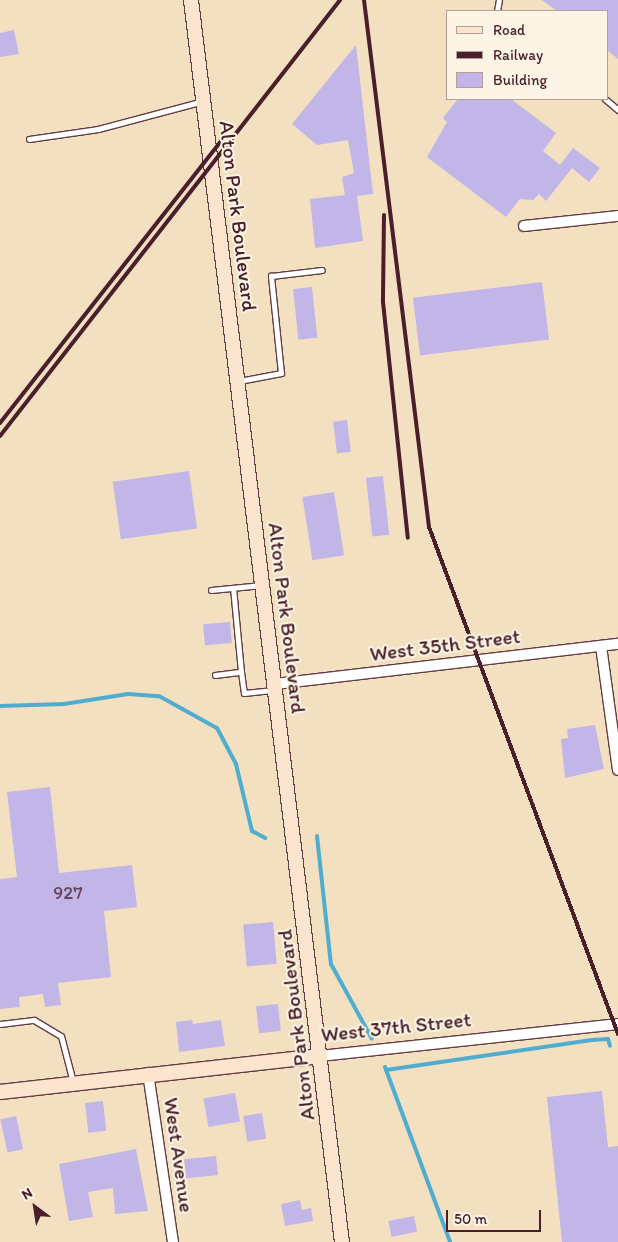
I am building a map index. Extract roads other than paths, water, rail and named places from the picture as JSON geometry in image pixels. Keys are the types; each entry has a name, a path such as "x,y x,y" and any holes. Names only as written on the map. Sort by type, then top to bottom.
{"main road":[{"name":"Alton Park Boulevard","path":"191,0 342,1242"},
{"name":"West 37th Street","path":"0,1092 148,1073 320,1056"}],"street":[{"path":"524,226 618,216"},
{"name":"West 35th Street","path":"276,687 618,644"},
{"path":"601,646 618,770"},
{"name":"West 37th Street","path":"320,1056 618,1024"},
{"name":"West Avenue","path":"148,1073 173,1242"}],"lane":[{"path":"606,100 618,110"},
{"path":"28,139 98,129 204,101"},
{"path":"238,382 281,373 271,276 322,270"},
{"path":"211,590 263,585"},
{"path":"233,588 244,693 276,687"},
{"path":"214,675 241,672"},
{"path":"0,1024 34,1020 61,1036 74,1083"}],"waterway":[{"path":"0,706 64,704 128,694 159,696 217,728 236,764 252,831 265,838"},
{"path":"317,836 331,964 372,1039"},
{"path":"386,1070 592,1040 608,1039 610,1046"},
{"path":"385,1067 450,1242"}],"railway":[{"path":"0,436 340,0"},
{"path":"364,0 429,527 618,1034"},
{"path":"0,423 225,136"},
{"path":"384,215 383,302 408,538"}]}
